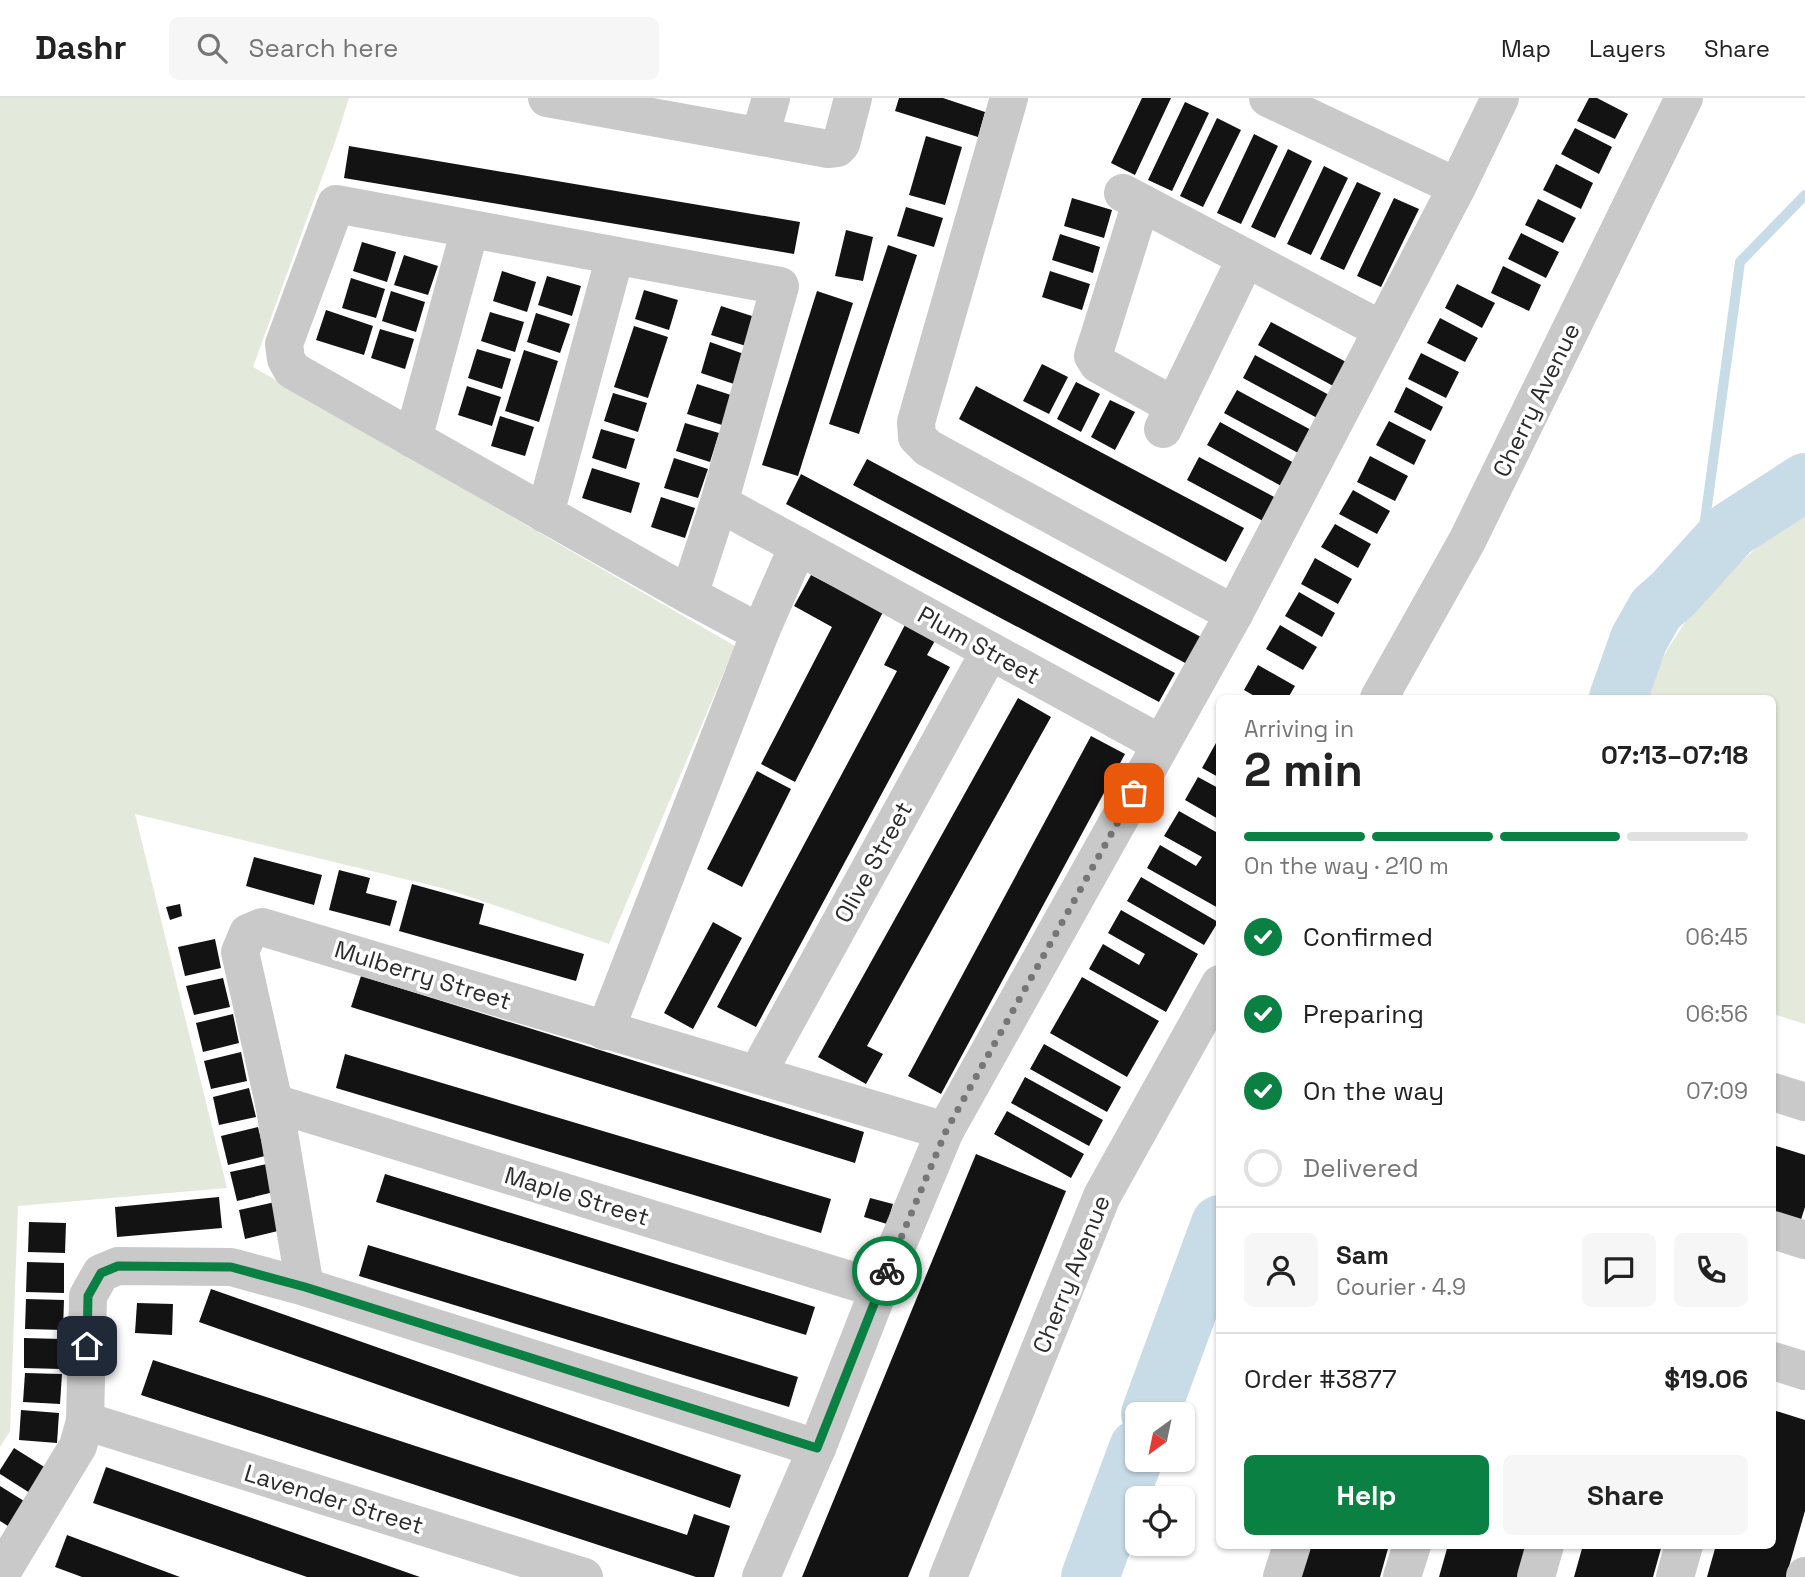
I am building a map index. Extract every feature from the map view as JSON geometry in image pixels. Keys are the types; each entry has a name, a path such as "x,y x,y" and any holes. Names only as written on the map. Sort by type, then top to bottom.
{"street":[{"path":"547,98 608,103 828,149 837,148 841,144 853,98"},
{"path":"760,136 771,98"},
{"path":"1009,98 915,422 917,437 928,448 1234,614"},
{"path":"1268,98 1324,110 1457,187"},
{"path":"761,1577 817,1448 879,1289 946,1131 1234,614 1457,187 1500,98"},
{"name":"Cherry Avenue","path":"1381,695 1467,541 1684,98"},
{"path":"1246,258 1168,418 1098,364 1093,356 1132,198 1246,258 1382,330"},
{"path":"689,595 719,503 780,286 336,204 284,344 286,359 292,370 689,595 760,633"},
{"path":"413,439 470,229"},
{"path":"545,514 615,256"},
{"name":"Plum Street","path":"719,503 1160,744"},
{"path":"605,1031 760,633 798,546"},
{"name":"Olive Street","path":"757,1074 990,651"},
{"name":"Mulberry Street","path":"305,1287 274,1103 240,952 248,933 262,927 946,1131"},
{"name":"Cherry Avenue","path":"948,1577 1102,1196 1216,991"},
{"path":"1776,1093 1805,1102"},
{"name":"Maple Street","path":"274,1103 879,1289"},
{"path":"1776,1231 1805,1240"},
{"path":"0,1575 78,1446 85,1421 88,1296 101,1273 118,1266 231,1267 305,1287 817,1448"},
{"path":"1776,1362 1805,1371"},
{"name":"Lavender Street","path":"85,1421 584,1577"},
{"path":"1282,1577 1291,1549"},
{"path":"1402,1577 1411,1549"},
{"path":"1536,1577 1544,1549"},
{"path":"1675,1577 1683,1549"}],"shaded area":[{"path":"0,98 349,98 253,367 735,646 609,944 446,889 135,814 227,1188 18,1206 10,1431 0,1447"},
{"path":"1805,513 1805,1024 1776,1015 1776,695 1645,695 1667,650 1693,610 1720,581 1776,530"}],"building":[{"path":"899,98 943,98 985,112 978,137 895,111"},
{"path":"1142,98 1171,98 1135,175 1111,163"},
{"path":"1589,98 1597,98 1628,114 1615,139 1577,121"},
{"path":"1185,102 1209,113 1172,191 1148,180"},
{"path":"1217,118 1241,130 1203,207 1180,196"},
{"path":"1575,128 1612,147 1599,174 1561,154"},
{"path":"1254,134 1278,146 1241,224 1217,213"},
{"path":"926,136 962,147 945,205 909,195"},
{"path":"349,146 800,222 794,254 344,178"},
{"path":"1288,149 1312,161 1275,238 1251,227"},
{"path":"1556,164 1593,183 1581,209 1543,190"},
{"path":"1324,166 1348,178 1311,255 1287,244"},
{"path":"1357,182 1381,193 1344,270 1320,259"},
{"path":"1072,198 1112,210 1104,238 1064,226"},
{"path":"1394,198 1419,209 1381,287 1357,276"},
{"path":"1538,199 1576,218 1563,243 1525,225"},
{"path":"906,207 943,218 934,247 897,236"},
{"path":"846,230 873,237 863,281 835,276"},
{"path":"1521,233 1559,252 1546,278 1508,259"},
{"path":"1060,234 1100,247 1093,273 1052,260"},
{"path":"362,242 396,252 387,282 353,271"},
{"path":"888,245 917,255 859,434 829,424"},
{"path":"404,255 438,266 428,295 394,285"},
{"path":"1503,266 1541,285 1529,311 1491,293"},
{"path":"502,271 536,282 527,312 493,301"},
{"path":"1050,271 1090,284 1082,310 1042,297"},
{"path":"547,276 581,286 572,316 538,305"},
{"path":"351,278 385,289 376,318 342,308"},
{"path":"1457,284 1495,303 1482,328 1445,308"},
{"path":"644,290 678,300 669,330 635,319"},
{"path":"391,291 425,302 416,332 382,321"},
{"path":"817,291 853,303 798,476 762,465"},
{"path":"721,306 755,317 746,346 711,335"},
{"path":"326,310 373,326 364,355 316,340"},
{"path":"490,312 524,322 515,352 481,341"},
{"path":"536,313 570,324 560,353 527,342"},
{"path":"1440,318 1478,338 1465,362 1427,343"},
{"path":"1271,322 1348,363 1335,387 1258,345"},
{"path":"634,326 668,337 648,398 614,387"},
{"path":"380,329 414,339 405,369 371,358"},
{"path":"710,342 744,354 734,384 701,373"},
{"path":"477,349 511,359 502,389 468,378"},
{"path":"524,350 558,361 539,422 505,411"},
{"path":"1421,353 1459,372 1446,398 1408,379"},
{"path":"1255,355 1331,396 1319,419 1243,378"},
{"path":"1042,364 1068,377 1049,414 1023,401"},
{"path":"1076,382 1100,394 1081,432 1057,419"},
{"path":"697,384 731,395 722,425 687,414"},
{"path":"467,386 501,397 492,426 458,415"},
{"path":"976,386 1244,528 1226,562 959,419"},
{"path":"1406,387 1443,407 1431,431 1394,412"},
{"path":"1237,390 1313,431 1300,454 1224,413"},
{"path":"613,393 647,403 638,432 604,421"},
{"path":"1110,400 1135,412 1115,450 1091,437"},
{"path":"500,416 534,427 525,456 491,446"},
{"path":"1389,421 1426,440 1414,465 1376,445"},
{"path":"1220,422 1296,464 1283,487 1207,445"},
{"path":"685,423 719,433 710,462 676,451"},
{"path":"601,429 635,439 626,469 592,458"},
{"path":"1370,456 1408,476 1395,501 1357,482"},
{"path":"1199,457 1276,498 1263,521 1187,480"},
{"path":"674,458 708,469 698,498 664,488"},
{"path":"867,459 1201,637 1187,664 853,485"},
{"path":"592,468 640,483 631,513 582,498"},
{"path":"801,474 1175,673 1159,702 786,504"},
{"path":"1353,490 1390,511 1377,534 1339,514"},
{"path":"661,497 695,508 685,538 651,527"},
{"path":"1335,524 1371,544 1358,568 1321,547"},
{"path":"1315,558 1352,579 1338,604 1301,584"},
{"path":"811,575 883,612 795,782 761,764 832,627 794,606"},
{"path":"1299,592 1335,613 1322,637 1285,616"},
{"path":"907,621 937,637 927,655 950,667 756,1027 717,1007 897,671 884,665"},
{"path":"1280,625 1317,647 1303,670 1266,649"},
{"path":"1258,665 1295,686 1290,695 1253,695 1244,690"},
{"path":"1018,698 1051,717 867,1046 883,1054 866,1084 818,1057"},
{"path":"1091,736 1125,754 941,1094 908,1076"},
{"path":"1216,743 1216,776 1202,768"},
{"path":"757,771 791,789 742,887 707,869"},
{"path":"1198,777 1216,787 1216,818 1185,800"},
{"path":"1179,811 1216,832 1216,907 1147,868 1160,845 1196,866 1202,857 1164,836"},
{"path":"254,857 322,875 314,905 246,886"},
{"path":"339,870 370,878 366,893 397,901 390,926 329,910"},
{"path":"1141,877 1216,921 1216,925 1204,945 1127,901"},
{"path":"412,884 484,904 479,924 584,954 576,981 399,931"},
{"path":"180,904 182,916 170,920 166,907"},
{"path":"1121,910 1198,954 1166,1012 1089,969 1103,944 1139,965 1145,954 1108,933"},
{"path":"713,922 742,938 693,1029 664,1013"},
{"path":"215,939 221,968 185,976 178,947"},
{"path":"361,976 864,1132 855,1163 351,1007"},
{"path":"1082,977 1159,1021 1127,1077 1050,1033"},
{"path":"223,978 230,1007 194,1015 186,986"},
{"path":"233,1014 239,1043 203,1052 196,1023"},
{"path":"1044,1044 1121,1087 1107,1112 1030,1069"},
{"path":"241,1052 247,1081 211,1089 204,1061"},
{"path":"345,1054 831,1199 821,1233 336,1088"},
{"path":"1025,1077 1103,1120 1089,1146 1011,1103"},
{"path":"249,1088 256,1117 219,1125 213,1097"},
{"path":"1007,1111 1084,1154 1071,1178 994,1134"},
{"path":"258,1127 265,1156 228,1165 221,1136"},
{"path":"1776,1146 1805,1155 1805,1207 1797,1232 1776,1225"},
{"path":"976,1154 1066,1191 981,1401 908,1577 802,1577"},
{"path":"267,1164 274,1192 237,1201 230,1172"},
{"path":"385,1174 815,1307 806,1335 376,1202"},
{"path":"219,1197 222,1228 117,1237 115,1207"},
{"path":"870,1198 893,1204 887,1224 864,1217"},
{"path":"275,1202 282,1230 245,1239 239,1210"},
{"path":"29,1222 66,1223 65,1253 28,1252"},
{"path":"368,1245 798,1377 789,1407 359,1276"},
{"path":"27,1262 64,1263 64,1293 26,1292"},
{"path":"211,1289 741,1475 730,1508 199,1322"},
{"path":"26,1299 64,1300 63,1330 25,1329"},
{"path":"137,1303 173,1304 172,1335 135,1333"},
{"path":"24,1338 62,1339 61,1369 24,1368"},
{"path":"153,1360 687,1535 694,1514 730,1526 714,1577 696,1577 141,1395"},
{"path":"25,1373 62,1374 60,1404 23,1402"},
{"path":"21,1410 59,1413 57,1443 19,1440"},
{"path":"1776,1411 1805,1420 1805,1511 1786,1577 1707,1577 1715,1549 1776,1549"},
{"path":"14,1448 46,1468 30,1493 0,1474"},
{"path":"106,1467 420,1577 307,1577 93,1503"},
{"path":"0,1486 24,1501 8,1526 0,1521"},
{"path":"67,1535 180,1577 82,1577 55,1567"},
{"path":"1310,1549 1388,1549 1380,1577 1301,1577"},
{"path":"1447,1549 1526,1549 1518,1577 1439,1577"},
{"path":"1582,1549 1661,1549 1653,1577 1574,1577"}],"waterway":[{"path":"1699,565 1740,262 1805,195"},
{"path":"1619,695 1639,639 1656,609 1731,530 1805,482"},
{"path":"1154,1402 1216,1235"},
{"path":"1090,1577 1129,1472"}],"way so far":[{"path":"887,1271 946,1131 1134,793"}],"route":[{"path":"87,1346 88,1296 101,1273 118,1266 231,1267 305,1287 817,1448 887,1271"}]}
